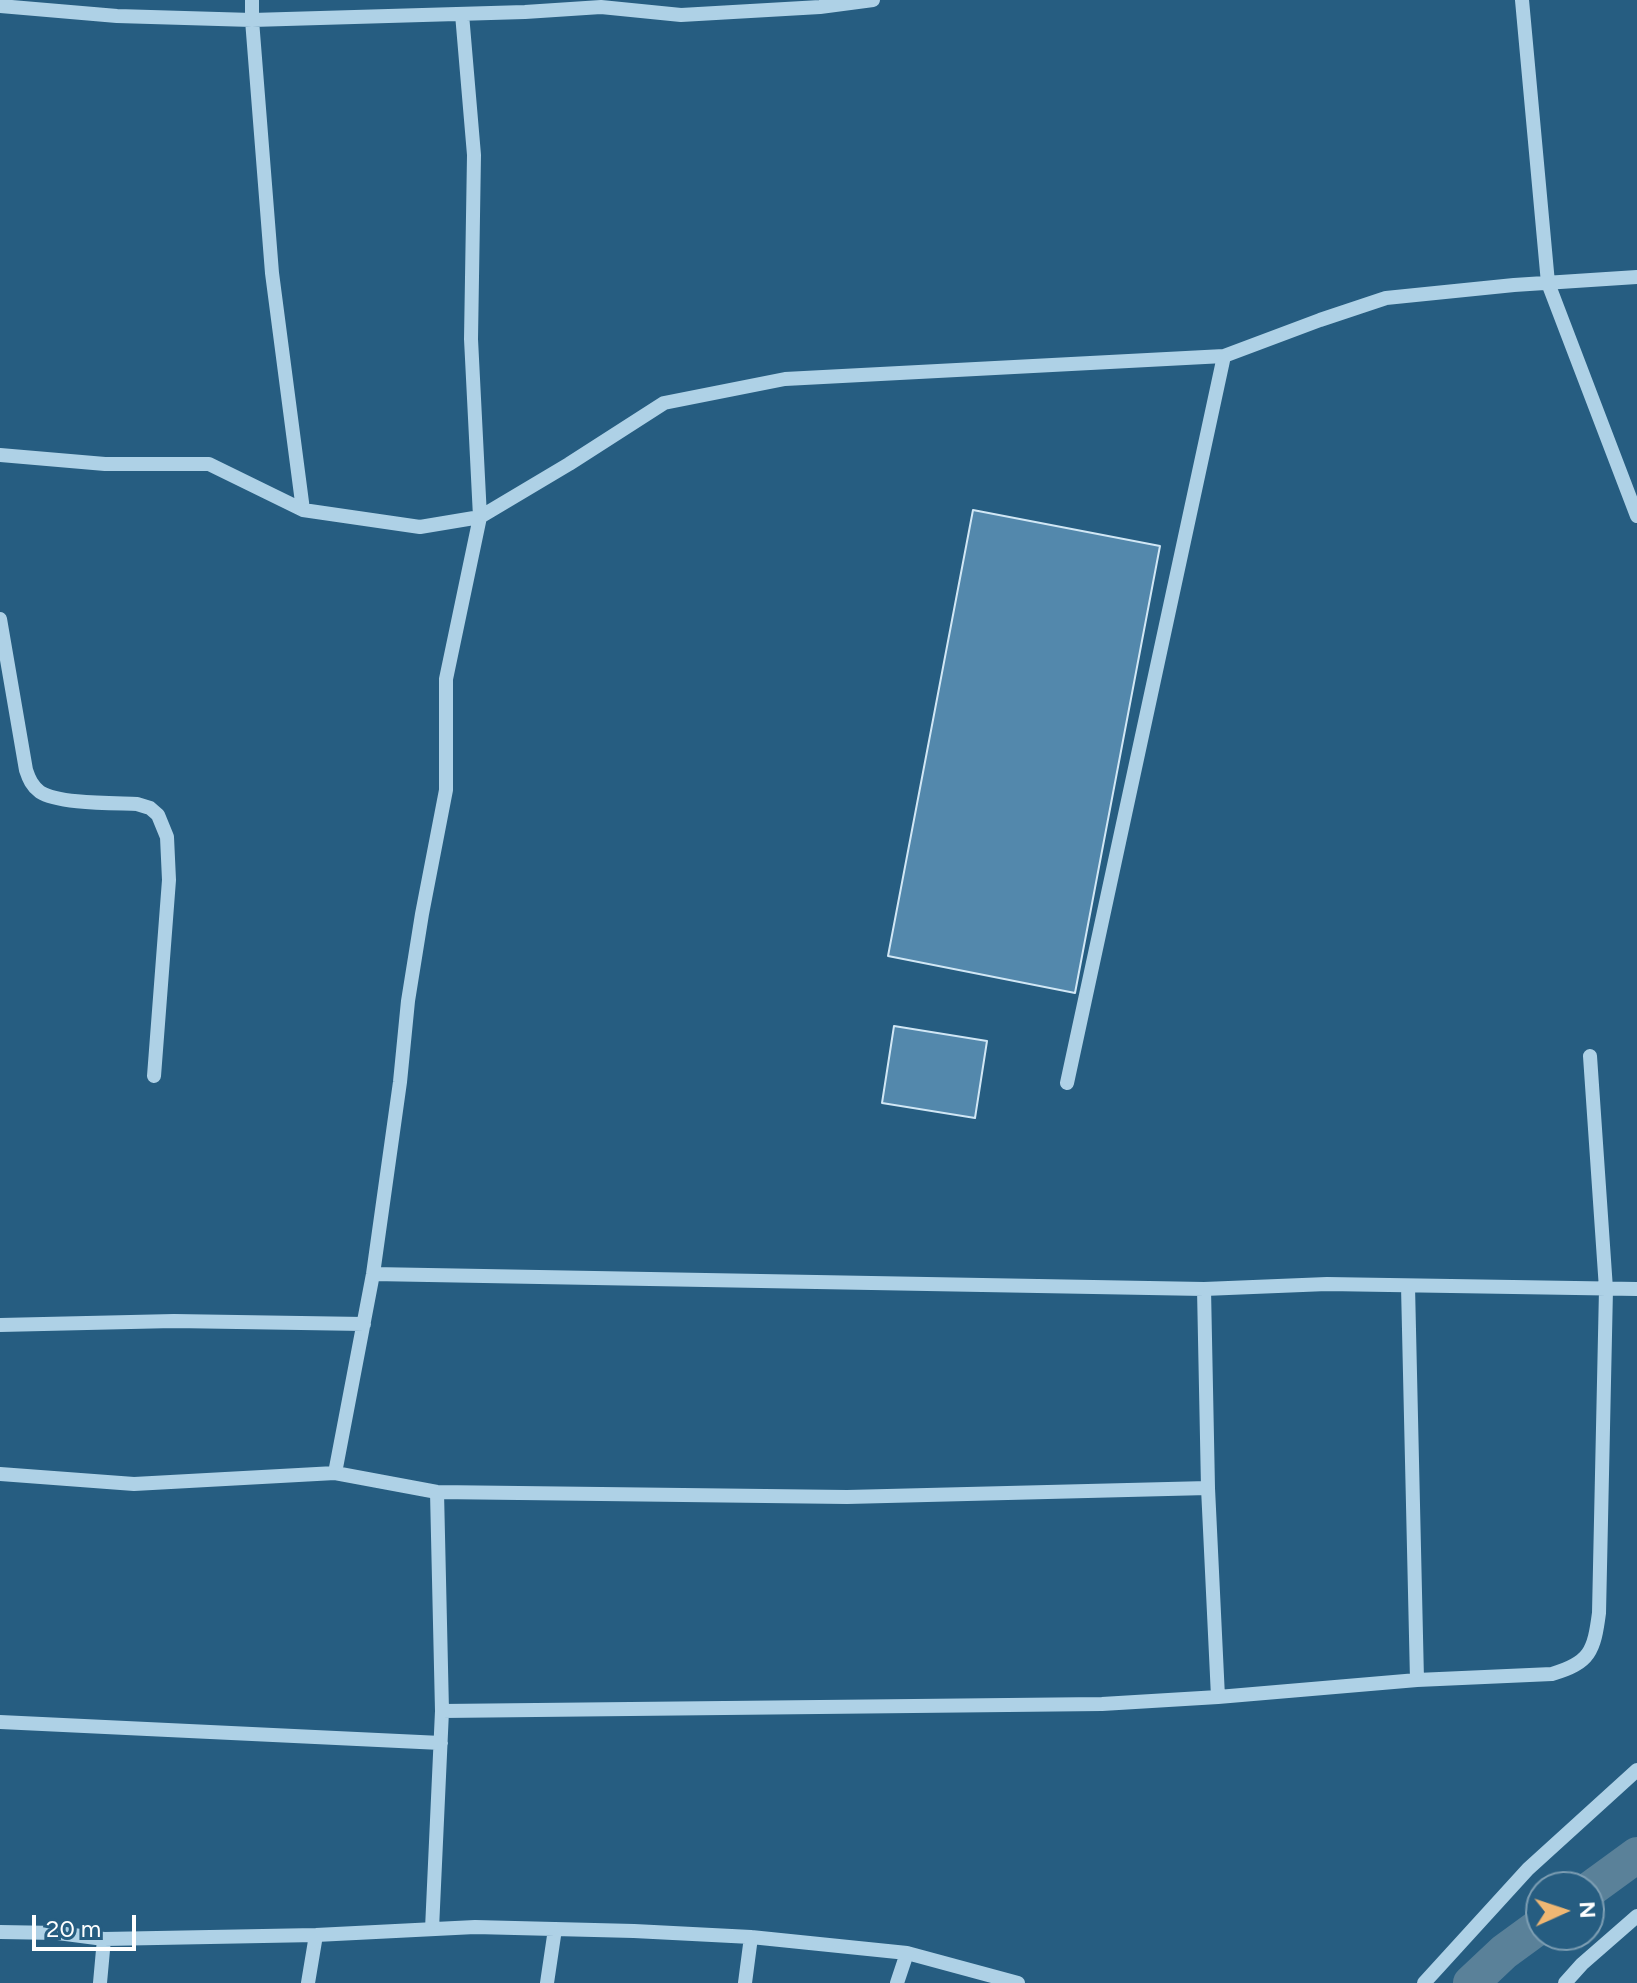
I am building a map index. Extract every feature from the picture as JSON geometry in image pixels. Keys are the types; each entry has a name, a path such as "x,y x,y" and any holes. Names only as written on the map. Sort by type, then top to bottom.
{"street":[{"path":"252,0 272,273 303,510"},
{"path":"0,6 68,6 117,16 252,20 601,7 820,7 873,0"},
{"path":"1522,0 1548,283 1637,516"},
{"path":"335,1473 373,1274 408,1001 446,790 446,679 480,517 471,339 474,155 462,14"},
{"path":"0,455 105,464 209,464 303,510 420,527 480,517 664,403 785,379 1224,356 1386,298 1637,277"},
{"path":"1067,1083 1224,356"},
{"path":"0,619 26,770 32,785 41,793 58,799 137,804 150,808 158,815 167,837 169,880 154,1076"},
{"path":"442,1711 1102,1704 1417,1680 1552,1674 1571,1669 1585,1658 1596,1639 1599,1613 1606,1289 1590,1056"},
{"path":"373,1274 1204,1289 1327,1284 1637,1289"},
{"path":"1408,1286 1417,1680"},
{"path":"1204,1289 1208,1488 1218,1697"},
{"path":"0,1325 174,1321 364,1324"},
{"path":"0,1474 134,1484 335,1473 437,1492 847,1497 1208,1488"},
{"path":"432,1929 442,1711 437,1492"},
{"path":"0,1722 441,1743"},
{"path":"1424,1983 1528,1869 1637,1770"},
{"path":"1565,1983 1637,1916"},
{"path":"0,1932 58,1933 104,1939 316,1935 475,1927 751,1937 907,1953 1018,1983"},
{"path":"547,1983 555,1929"},
{"path":"308,1983 316,1935"},
{"path":"745,1983 751,1937"},
{"path":"100,1983 104,1939"},
{"path":"897,1983 907,1953"}],"building":[{"path":"973,510 1160,546 1075,993 888,956"},
{"path":"894,1026 987,1041 975,1118 882,1103"}],"waterway":[{"path":"1605,1878 1637,1855"},
{"path":"1471,1983 1525,1937"}]}
